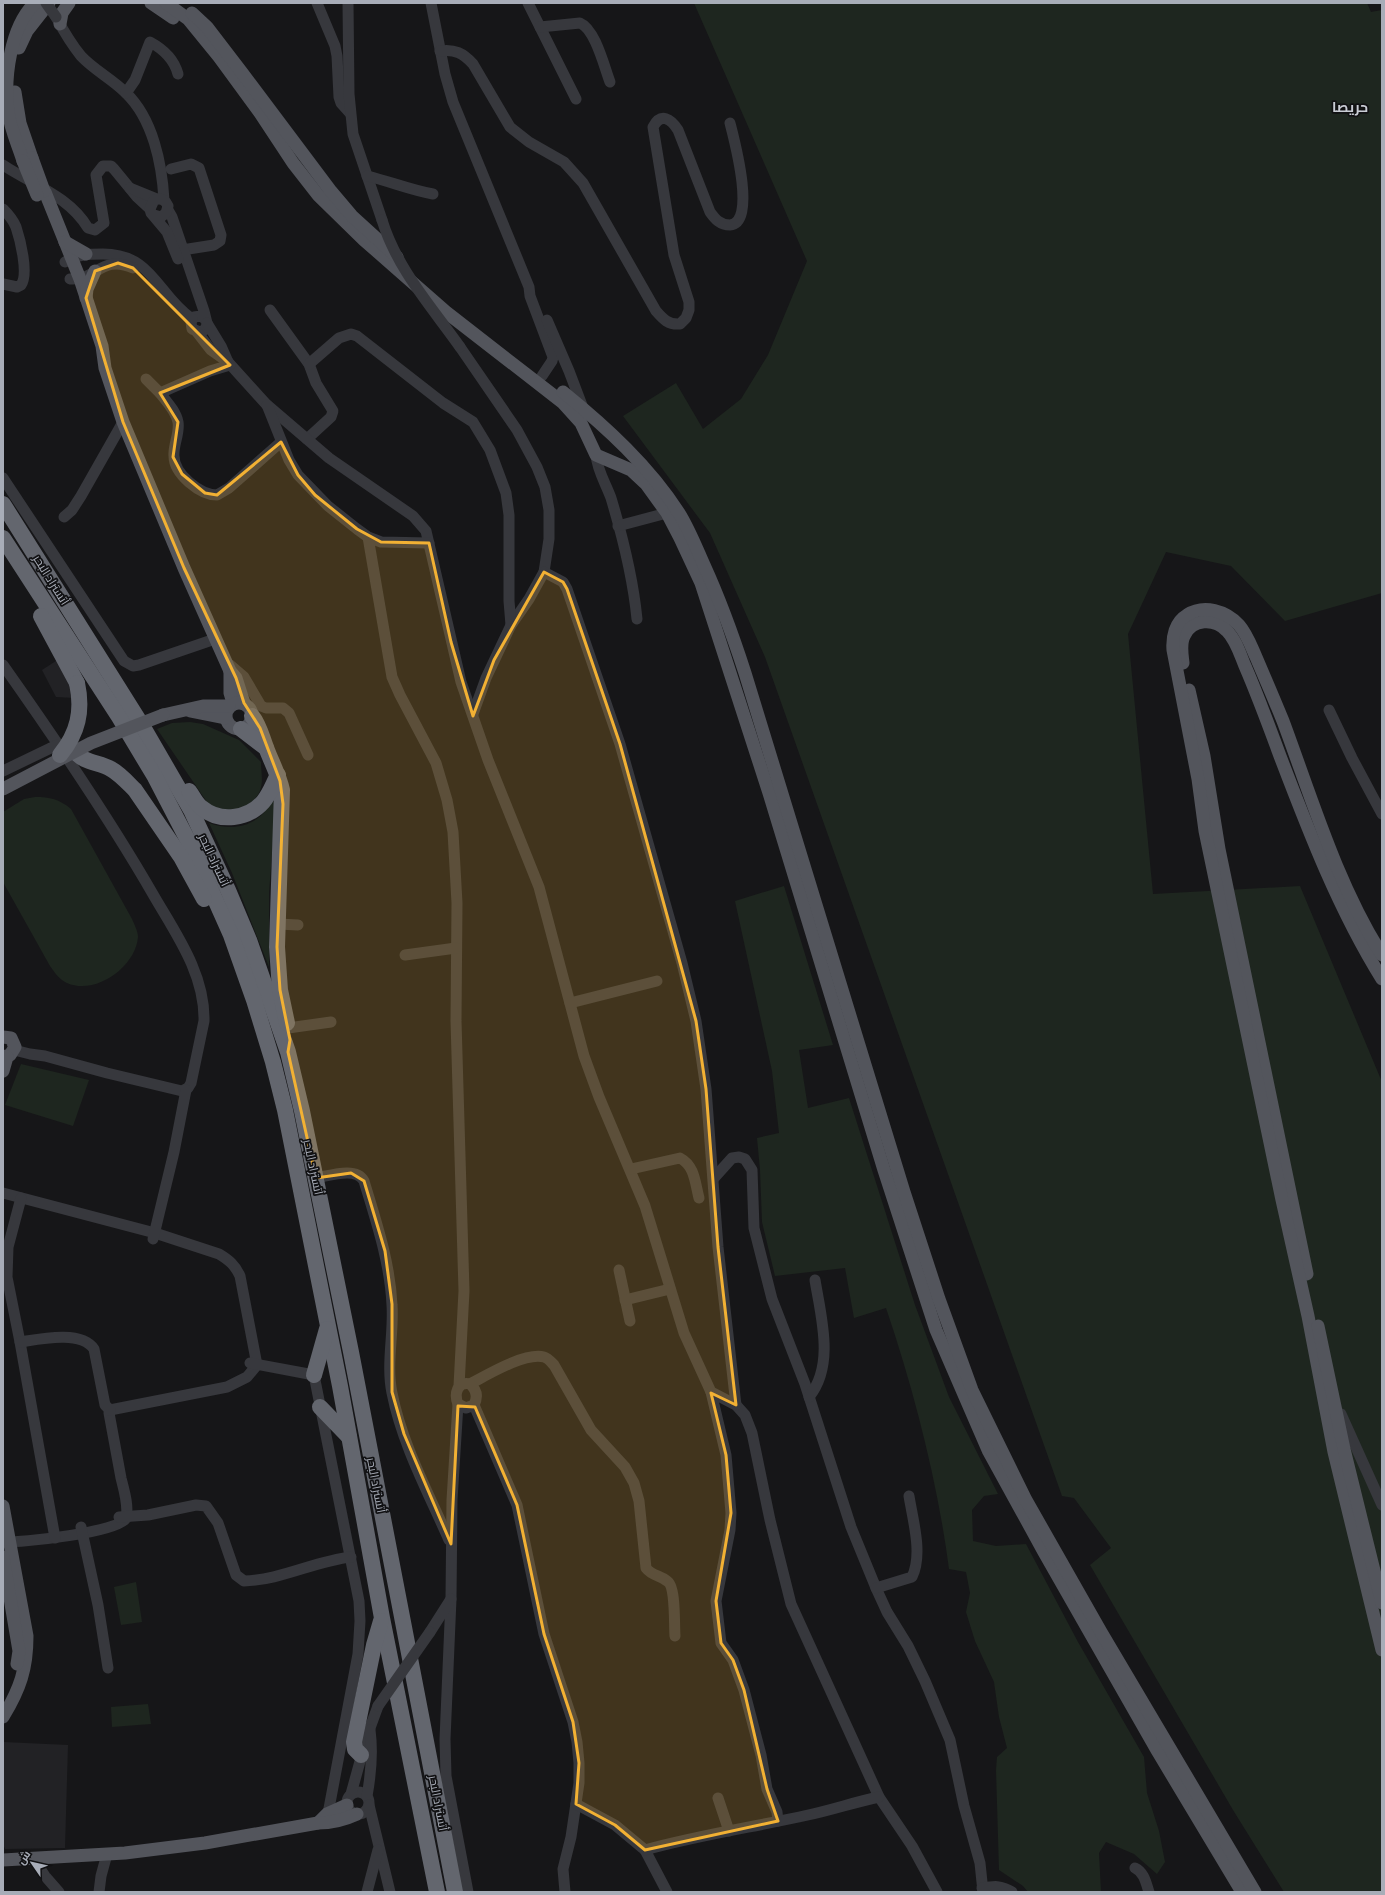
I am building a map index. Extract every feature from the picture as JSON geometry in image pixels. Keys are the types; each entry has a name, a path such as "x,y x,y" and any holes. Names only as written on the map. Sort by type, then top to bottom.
{"highway":[{"name":"أتستراد البحر","path":"3,504 158,752 191,810 249,940 288,1052 352,1352 455,1892"},
{"name":"أتستراد البحر","path":"3,538 119,717 154,777 194,852 231,935 254,1000 275,1069 285,1110 328,1328 382,1618 437,1892"},
{"path":"3,542 16,575 43,619 77,684 80,696 78,722 66,751 104,766 126,780 135,790 181,857 216,920 231,935"},
{"path":"237,709 260,728 266,748 278,775 282,790 283,804 278,924 280,990 290,1040 288,1052"},
{"path":"241,729 266,748"},
{"path":"158,752 164,752 167,755 201,808 221,817 239,816 256,808 270,792 278,775"},
{"path":"314,1375 328,1328"},
{"path":"320,1407 349,1438"},
{"path":"361,1756 355,1749 354,1742 374,1645 382,1618"},
{"path":"449,1864 461,1892"}],"main road":[{"path":"3,782 66,751 162,715 203,706 237,709 249,724 241,729 232,728 229,725 237,709 236,678 228,666 215,639 180,561 123,422 105,368 94,348 75,279 68,260 8,111 8,73 10,52 21,20 35,3"},
{"path":"27,159 15,96 17,62 20,48 27,31 47,3"},
{"path":"58,21 69,3"},
{"path":"151,3 177,20 197,30"},
{"path":"166,3 188,19 231,72 293,163 318,195 364,240 446,312 562,402 581,423 596,455 626,467 639,476 667,513 701,583 717,628 884,1170 936,1330 946,1354 988,1450 1044,1552 1158,1752 1251,1891"},
{"path":"182,3 206,27 330,190 352,216 466,317 583,408 623,446 654,480 679,513 691,534 731,632 906,1199 939,1300 972,1390 1026,1500 1251,1891"},
{"path":"41,194 65,242 68,260"},
{"path":"65,242 86,254"},
{"path":"86,298 87,289 95,271"},
{"path":"75,279 86,298 102,346 105,368"},
{"path":"613,463 622,452 623,446"},
{"path":"1382,954 1358,911 1344,881 1306,787 1273,696 1247,636 1239,624 1226,615 1213,610 1203,609 1185,616 1175,630 1172,639 1173,650 1198,779 1205,832 1282,1200 1308,1316 1334,1452 1382,1650"},
{"path":"1382,979 1367,956 1318,851 1236,644 1222,626 1206,621 1193,626 1183,637 1181,653 1204,756 1232,912 1333,1390 1344,1449 1382,1603"},
{"path":"3,788 52,765 66,751"},
{"path":"3,1037 11,1038 10,1052 3,1071"},
{"path":"3,1506 6,1540 27,1636 24,1672 3,1717"},
{"path":"3,1557 19,1651 16,1673 3,1700"},
{"path":"3,1860 107,1854 205,1843 324,1820 353,1806"}],"street":[{"path":"47,3 81,56 126,93 136,104 144,118 161,170 163,203 161,217 152,212"},
{"path":"317,3 336,51 339,97 341,103 350,114"},
{"path":"348,3 350,114 353,134 389,242 409,279 460,347 517,430 537,466 545,487 549,510 550,539 544,572 529,599 511,625 486,678 473,714"},
{"path":"431,3 440,51 453,102 529,286 530,296 553,357 542,376"},
{"path":"528,3 576,99"},
{"path":"540,27 580,23 585,25 591,32 610,82"},
{"path":"126,93 135,80 150,42 162,49 176,66 178,74"},
{"path":"440,51 450,50 465,55 473,64 510,127 529,142 557,157 574,171 595,204 656,311 664,320 672,325 680,324 683,321 689,310 689,306 674,255 653,127 656,122 662,118 668,119 673,123 678,130 710,212 716,220 724,224 732,225 738,221 742,214 742,195 739,158 730,123"},
{"path":"171,169 191,164 199,168 221,235 220,241 214,244 182,250"},
{"path":"3,165 62,200 81,217 88,228 95,230 104,223 96,174 100,168 107,166 114,168 164,226 194,302 194,323"},
{"path":"366,176 396,183 412,190 433,194"},
{"path":"130,188 163,203 172,218 207,322 221,346 229,364"},
{"path":"152,212 151,203 163,203"},
{"path":"3,209 10,216 16,226 26,276 22,285 17,287 3,284"},
{"path":"68,260 86,254 119,255 139,263 147,270 177,308 194,323 211,350 229,364 266,404 355,477 413,516 426,531 461,682 488,760 539,887 584,1056 599,1097 631,1169 645,1206 670,1290 695,1361 711,1392 726,1455 730,1493 730,1530 716,1601 721,1643 733,1660 744,1690 761,1755 767,1789 777,1812 778,1821"},
{"path":"75,279 106,265 118,263 133,268 145,277 175,313 206,329 207,322"},
{"path":"529,286 534,292 556,340 583,408"},
{"path":"270,310 308,364 316,383 333,411 331,417 308,439"},
{"path":"194,323 201,316 207,322"},
{"path":"308,364 339,338 351,334 357,336 443,403 464,415 478,428 490,450 506,493 509,515 508,601 511,625"},
{"path":"160,393 229,364"},
{"path":"146,379 160,393 178,422 173,456 176,465 191,483 205,493 217,495 223,493 279,437 282,426 290,423"},
{"path":"266,404 279,437 298,475 315,495 368,537 381,542 429,543"},
{"path":"64,517 72,510 81,496 123,422"},
{"path":"596,455 596,461 610,498 631,572 637,619"},
{"path":"3,478 124,661 133,666 139,665 215,639"},
{"path":"618,526 667,513"},
{"path":"368,537 392,677 400,696 436,762 447,800 453,832 456,863 456,1021 464,1291 465,1385"},
{"path":"544,572 562,582 567,588 620,744 682,963 696,1021 706,1090 719,1254 736,1405"},
{"path":"3,665 66,751 96,798 178,937 197,975 203,997 204,1021 191,1083 186,1090 174,1152 154,1237"},
{"path":"228,666 244,677 261,706 266,708 283,708 289,713 308,755"},
{"path":"1329,710 1352,758 1382,814"},
{"path":"3,771 66,751"},
{"path":"278,924 298,925"},
{"path":"406,955 456,948"},
{"path":"570,1003 657,982"},
{"path":"288,1028 331,1022"},
{"path":"10,1052 45,1056 178,1090 186,1090"},
{"path":"714,1178 732,1158 739,1157 744,1159 752,1170 754,1228 764,1270 778,1319 800,1369 851,1527 887,1612 908,1646 925,1681 950,1740 964,1806 980,1863 983,1890 996,1886 1005,1888 1012,1892"},
{"path":"631,1169 680,1158 687,1161 691,1166 699,1198"},
{"path":"316,1178 351,1173 360,1176 364,1180 384,1251 392,1304 392,1392 404,1434 451,1544"},
{"path":"3,1193 20,1201"},
{"path":"3,1199 20,1201 154,1237 230,1265 240,1301 253,1364"},
{"path":"20,1201 8,1247 6,1267 54,1534"},
{"path":"619,1270 630,1320"},
{"path":"809,1397 816,1389 823,1366 823,1331 815,1280"},
{"path":"625,1300 670,1290"},
{"path":"20,1342 76,1338 88,1342 94,1349 108,1407 106,1426 116,1467 119,1498 123,1516"},
{"path":"468,1892 446,1776 445,1739 451,1599 451,1544 458,1404 456,1395 465,1385 498,1370 533,1357 545,1357 554,1365 591,1430 625,1467 634,1483 639,1501 646,1568 653,1574 666,1580 672,1587 675,1636"},
{"path":"253,1364 314,1375 359,1602 358,1654 333,1791 324,1820"},
{"path":"108,1407 226,1382 243,1373 253,1364"},
{"path":"465,1385 476,1394 474,1405 517,1505 544,1634 573,1722 580,1763 576,1804 563,1869 565,1892"},
{"path":"1333,1390 1344,1422 1382,1505"},
{"path":"711,1392 736,1405 745,1415 752,1433 772,1527 791,1604 879,1797 912,1846 938,1892"},
{"path":"458,1404 466,1408 474,1405"},
{"path":"876,1588 912,1577 917,1567 916,1541 909,1496"},
{"path":"6,1540 82,1530 123,1516 148,1516 196,1505 206,1506 218,1523 236,1575 244,1581 272,1577 337,1559 351,1558"},
{"path":"82,1530 98,1604 108,1668"},
{"path":"353,1806 361,1756 378,1706 430,1632 451,1599"},
{"path":"353,1806 368,1809 372,1742 370,1727"},
{"path":"333,1791 375,1824"},
{"path":"353,1806 360,1792 368,1801 375,1824 378,1847 390,1892"},
{"path":"645,1850 699,1836 819,1813 879,1797"},
{"path":"718,1798 729,1831"},
{"path":"576,1804 615,1825 645,1850 667,1892"},
{"path":"368,1892 378,1847"},
{"path":"99,1892 101,1876 107,1854"},
{"path":"33,1858 45,1876 59,1892"},
{"path":"1135,1868 1144,1876 1149,1892"}],"highlighted area":[{"path":"118,263 133,268 230,365 160,393 178,422 173,457 182,474 205,493 217,495 281,442 298,475 315,495 357,529 381,542 429,543 451,642 473,716 494,660 544,572 563,582 567,589 620,744 696,1021 706,1089 718,1247 736,1405 711,1393 726,1455 731,1513 716,1601 721,1643 733,1660 744,1690 767,1789 778,1821 645,1850 615,1825 576,1804 579,1763 573,1722 544,1634 517,1505 475,1407 458,1406 451,1544 404,1434 392,1392 392,1304 385,1251 364,1181 351,1173 316,1178 288,1052 290,1040 280,990 277,947 283,804 280,781 260,728 244,703 236,678 184,568 123,422 86,298 95,271"}],"shaded area":[{"path":"694,3 1367,3 1371,12 1382,10 1382,593 1285,621 1231,566 1166,552 1128,634 1153,894 1300,886 1382,1082 1382,1892 1284,1892 1233,1810 1090,1565 1111,1548 1074,1498 1062,1496 765,657 710,533 623,416 676,383 703,429 741,399 768,355 807,261"},
{"path":"59,659 75,698 56,697 42,670"},
{"path":"190,722 203,724 239,740 261,762 261,787 259,793 250,803 237,809 224,810 215,808 207,802 157,729 172,723"},
{"path":"35,797 54,799 71,809 137,930 138,937 136,948 130,958 113,976 102,982 78,986 67,983 59,978 50,966 3,882 3,812 24,799"},
{"path":"276,801 269,893 269,967 232,873 209,823 227,827 244,825 260,817 271,802"},
{"path":"784,886 833,1045 799,1050 808,1108 849,1098 915,1305 949,1397 998,1494 984,1496 972,1510 973,1541 996,1546 1026,1544 1078,1642 1144,1757 1147,1793 1159,1831 1165,1862 1157,1874 1134,1854 1106,1842 1099,1853 1101,1892 1028,1892 1023,1886 999,1870 996,1770 997,1757 1007,1748 999,1717 994,1682 975,1641 966,1612 970,1593 966,1572 949,1569 932,1471 924,1437 906,1371 886,1308 854,1318 845,1268 775,1276 762,1222 757,1138 779,1133 772,1071 735,901"},
{"path":"21,1064 89,1080 73,1126 5,1105"},
{"path":"136,1582 142,1622 121,1625 114,1587"},
{"path":"148,1704 151,1724 112,1727 111,1707"},
{"path":"4,1742 68,1745 65,1848 5,1849 3,1844"}],"district":[{"name":"حريصا","path":"1350,107"}]}
